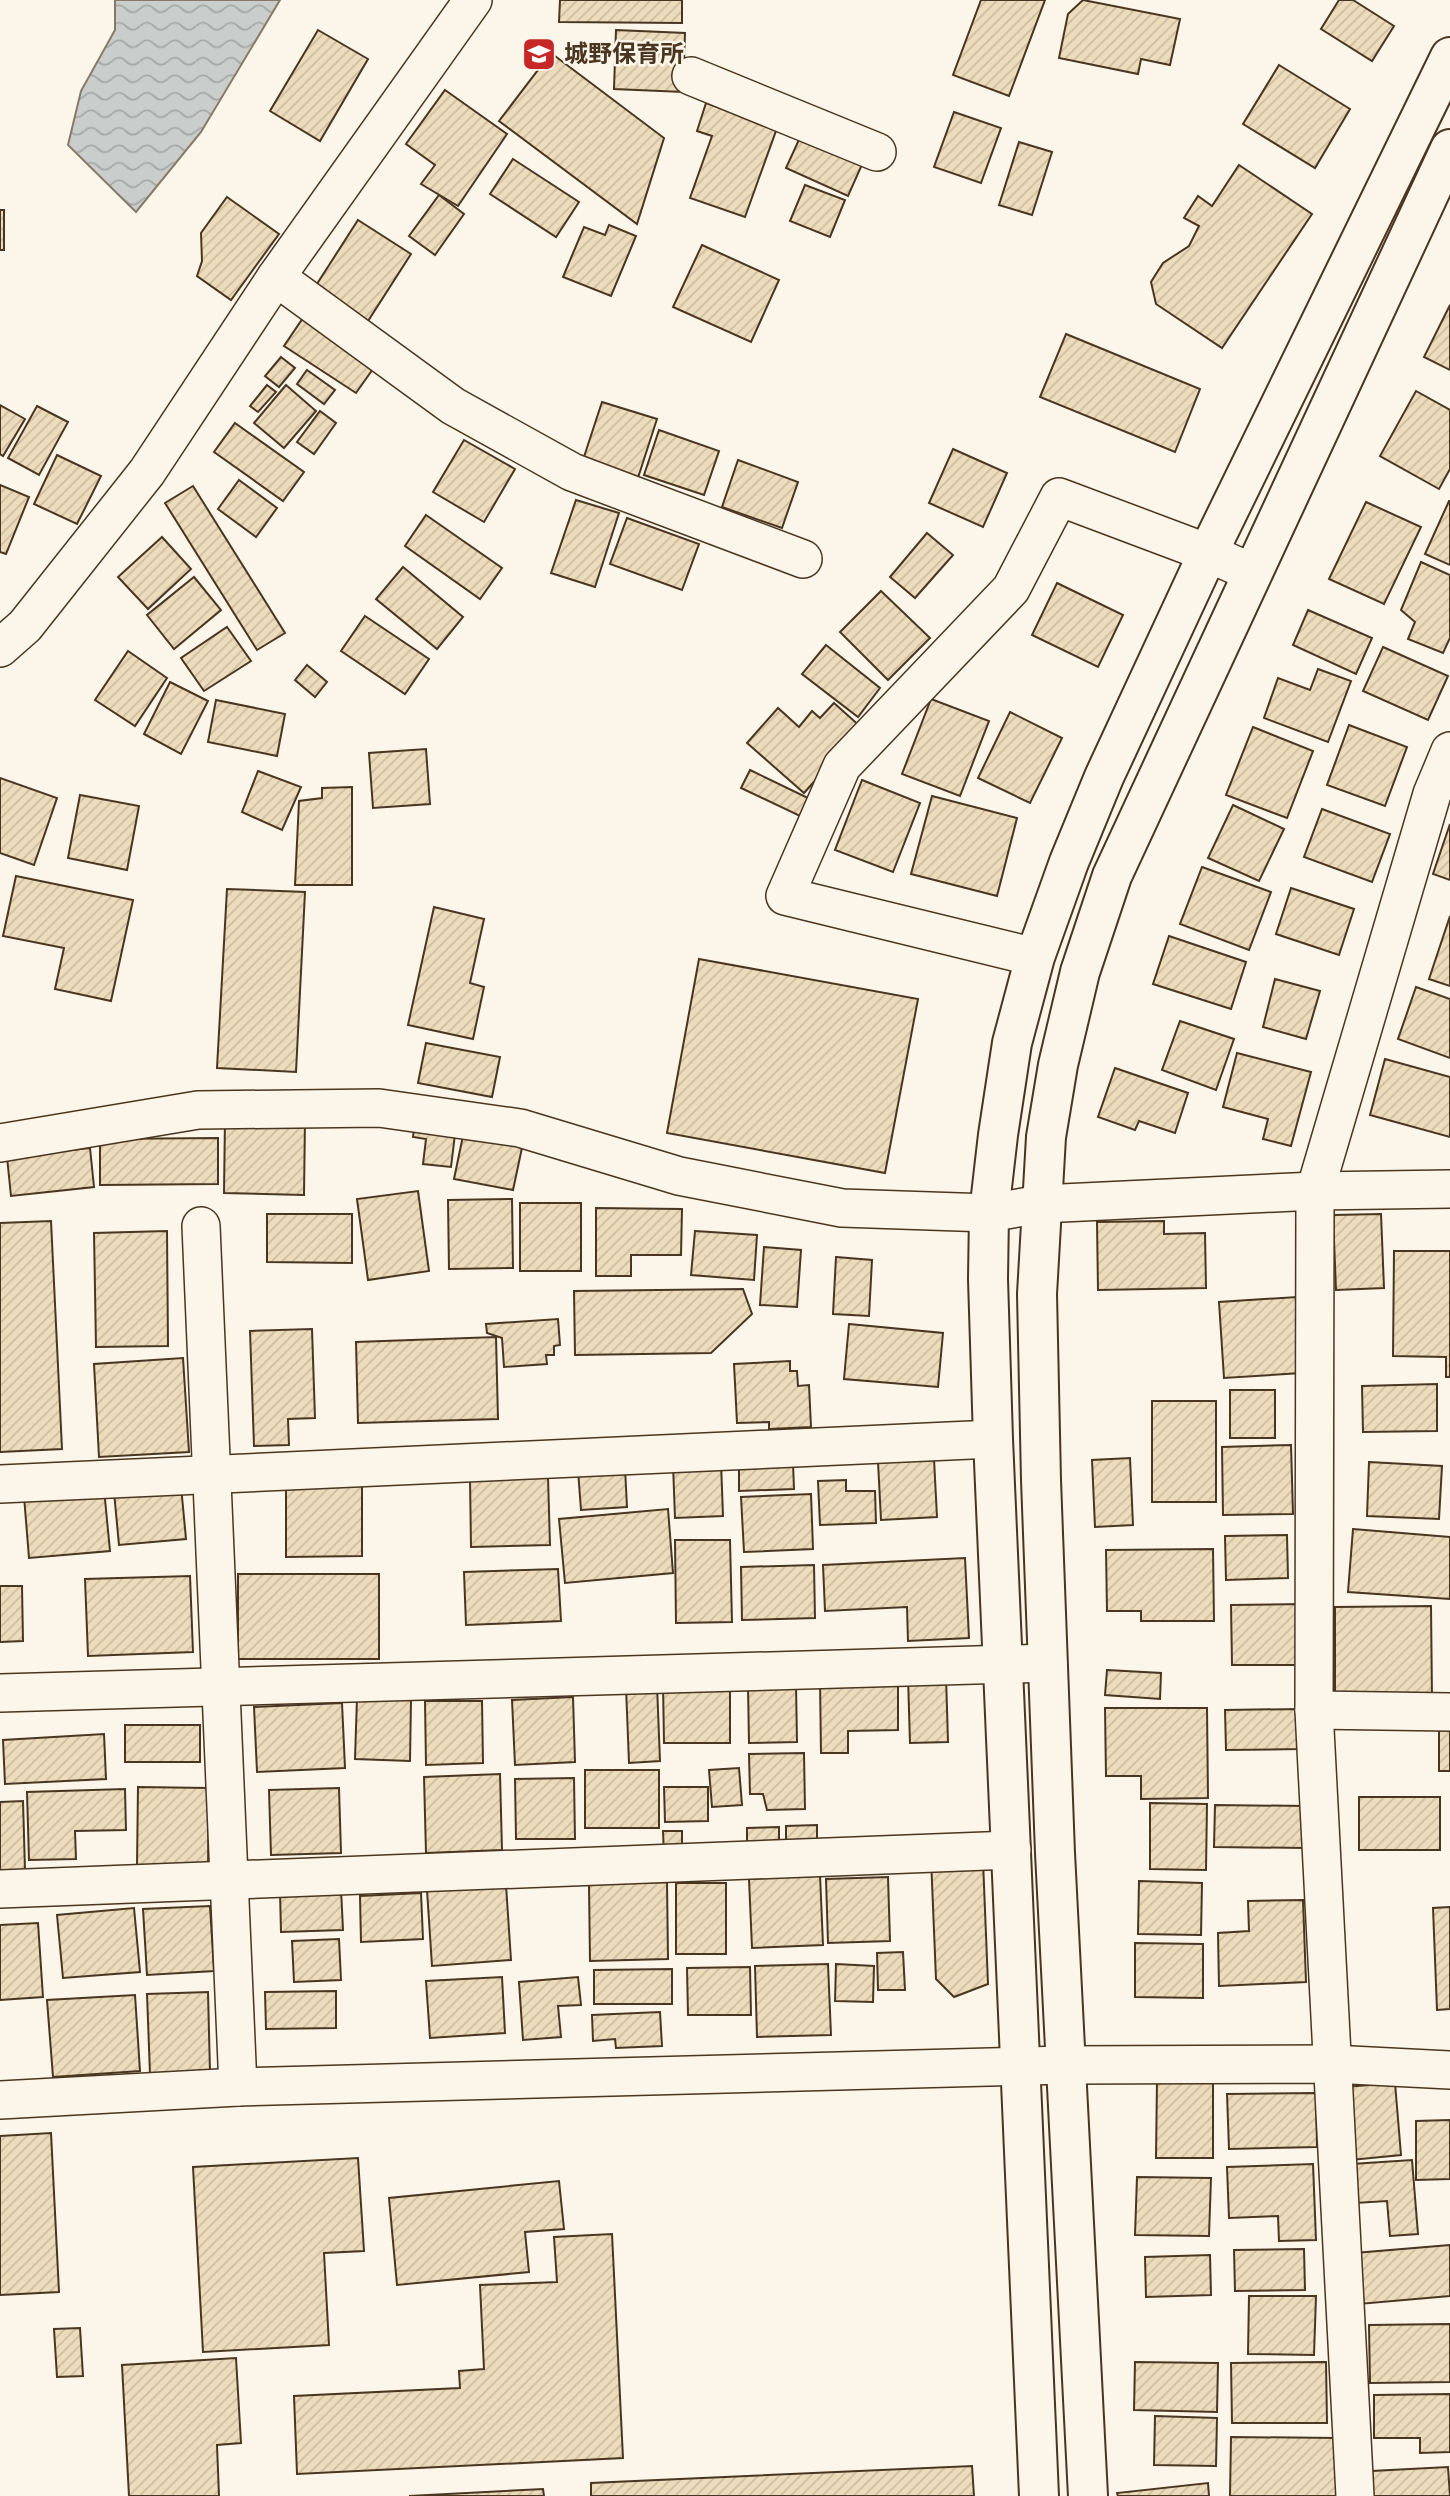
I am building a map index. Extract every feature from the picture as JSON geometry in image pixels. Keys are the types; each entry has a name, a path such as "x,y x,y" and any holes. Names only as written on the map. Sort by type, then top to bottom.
{"street":[{"path":"8,629 147,472 276,277 473,0"},
{"path":"1039,2496 988,1279 989,1213 1012,1044 1035,957 1069,862 1104,777 1209,553 1450,58"},
{"path":"691,76 877,152"},
{"path":"1088,2496 1048,1663 1037,1294 1046,1137 1058,1065 1080,972 1112,876 1450,149"},
{"path":"276,277 453,406 572,472 803,559"},
{"path":"1035,957 785,897 842,766 1011,589 1059,498 1209,553 1253,573"},
{"path":"1355,2496 1314,1710 1315,1191 1432,794 1450,751"},
{"path":"0,1143 198,1110 379,1108 520,1128 679,1176 842,1208 989,1213 1041,1204 1315,1191 1450,1189"},
{"path":"201,1226 238,2087"},
{"path":"0,1484 993,1439"},
{"path":"0,1693 1048,1663"},
{"path":"1314,1710 1450,1712"},
{"path":"0,1889 1012,1850"},
{"path":"0,2100 238,2087 1066,2065 1331,2064 1450,2070"}],"water":[{"path":"115,0 280,0 201,132 136,212 68,145 81,91 115,30"}],"building":[{"path":"560,0 682,0 682,23 559,22"},
{"path":"981,0 1045,0 1009,96 953,75"},
{"path":"1083,0 1180,19 1170,65 1141,59 1138,74 1059,58 1068,14"},
{"path":"1339,0 1353,0 1394,26 1372,61 1321,29"},
{"path":"318,30 368,59 320,141 270,111"},
{"path":"616,30 685,33 683,92 614,89"},
{"path":"551,53 664,138 637,224 499,121"},
{"path":"1279,65 1350,109 1315,168 1243,124"},
{"path":"445,90 507,134 458,206 421,184 435,165 406,144"},
{"path":"706,103 777,128 745,217 690,198 712,136 697,131"},
{"path":"954,112 1001,128 981,183 934,167"},
{"path":"802,133 864,160 848,196 786,168"},
{"path":"1019,142 1052,152 1032,215 999,205"},
{"path":"513,159 579,202 556,237 490,194"},
{"path":"1239,165 1312,214 1222,348 1156,304 1151,282 1163,263 1189,246 1199,226 1184,218 1198,196 1212,206"},
{"path":"805,185 845,200 830,237 790,221"},
{"path":"439,195 464,214 435,255 409,236"},
{"path":"227,197 279,234 231,300 197,276 202,261 201,233"},
{"path":"0,210 4,210 4,250 0,250"},
{"path":"358,220 411,254 368,321 315,287"},
{"path":"609,225 636,236 611,296 563,277 584,227 605,235"},
{"path":"702,245 779,280 751,342 673,307"},
{"path":"1450,305 1450,370 1424,357"},
{"path":"303,318 375,366 356,393 284,346"},
{"path":"1066,334 1200,389 1175,452 1040,397"},
{"path":"281,357 295,368 279,387 265,376"},
{"path":"307,370 335,390 324,404 297,384"},
{"path":"267,385 276,392 258,412 250,406"},
{"path":"286,385 316,411 284,448 254,423"},
{"path":"1416,391 1450,410 1450,469 1439,489 1380,456"},
{"path":"602,402 657,419 635,487 580,469"},
{"path":"0,405 25,419 3,456 0,454"},
{"path":"37,406 68,422 39,475 8,458"},
{"path":"320,411 336,423 314,454 297,442"},
{"path":"235,423 304,472 283,501 214,452"},
{"path":"659,430 719,451 704,495 644,475"},
{"path":"464,440 515,469 484,522 433,492"},
{"path":"953,449 1007,473 983,527 929,503"},
{"path":"57,455 101,476 77,524 34,504"},
{"path":"738,460 798,482 782,528 722,507"},
{"path":"239,480 277,508 256,537 218,509"},
{"path":"0,485 29,497 6,554 0,552"},
{"path":"193,486 285,633 257,650 165,503"},
{"path":"576,500 619,513 595,587 551,573"},
{"path":"1450,501 1450,565 1425,554"},
{"path":"1366,502 1421,527 1384,604 1329,579"},
{"path":"426,515 502,568 480,599 405,546"},
{"path":"627,518 699,544 682,590 610,564"},
{"path":"927,533 953,555 915,598 890,577"},
{"path":"162,537 191,569 148,609 118,577"},
{"path":"1421,562 1450,575 1450,638 1443,653 1408,639 1415,622 1401,610"},
{"path":"403,567 463,617 437,649 376,599"},
{"path":"194,577 221,610 174,649 147,615"},
{"path":"1057,583 1123,615 1098,667 1032,635"},
{"path":"881,591 930,638 888,680 840,632"},
{"path":"1308,610 1372,638 1356,674 1293,645"},
{"path":"365,616 429,659 405,694 341,651"},
{"path":"227,627 251,661 204,691 181,658"},
{"path":"826,645 880,688 858,717 802,674"},
{"path":"1383,647 1448,676 1428,720 1363,691"},
{"path":"128,651 167,678 135,726 95,700"},
{"path":"307,665 327,682 315,697 295,680"},
{"path":"1318,669 1351,681 1328,742 1264,718 1278,678 1310,690"},
{"path":"170,682 208,701 181,754 144,734"},
{"path":"931,699 989,721 960,796 902,774"},
{"path":"216,700 285,714 277,756 208,742"},
{"path":"834,703 862,728 804,793 747,743 778,708 799,727 812,711 820,718"},
{"path":"1010,712 1062,738 1030,803 978,778"},
{"path":"1349,725 1407,747 1385,806 1327,785"},
{"path":"1253,727 1313,751 1287,818 1226,795"},
{"path":"426,749 430,804 373,808 369,753"},
{"path":"750,770 808,798 800,816 741,788"},
{"path":"258,771 301,787 282,830 242,812"},
{"path":"0,778 57,798 34,865 0,853"},
{"path":"862,780 920,803 893,872 835,850"},
{"path":"352,787 352,885 295,885 299,801 322,798 322,788"},
{"path":"80,795 139,806 127,870 68,858"},
{"path":"932,796 1017,818 997,896 911,874"},
{"path":"1233,805 1284,829 1259,881 1208,858"},
{"path":"1322,809 1390,834 1372,882 1304,857"},
{"path":"1450,824 1450,880 1433,874"},
{"path":"1202,867 1271,892 1249,950 1180,924"},
{"path":"16,876 133,900 111,1001 55,989 64,948 3,936"},
{"path":"1291,888 1354,909 1339,955 1276,934"},
{"path":"227,889 305,892 296,1072 217,1068"},
{"path":"434,907 484,919 470,983 484,987 473,1039 408,1025"},
{"path":"1450,916 1450,986 1429,979"},
{"path":"1169,936 1246,962 1231,1009 1153,984"},
{"path":"699,959 918,999 885,1173 667,1133"},
{"path":"1275,979 1320,991 1306,1039 1263,1027"},
{"path":"1416,987 1450,999 1450,1058 1398,1039"},
{"path":"1180,1021 1234,1039 1216,1090 1162,1070"},
{"path":"426,1043 500,1057 492,1097 418,1083"},
{"path":"1237,1053 1311,1072 1291,1146 1263,1139 1268,1119 1223,1107"},
{"path":"1385,1059 1450,1077 1450,1137 1370,1115"},
{"path":"1115,1068 1188,1093 1175,1133 1139,1121 1135,1130 1098,1117"},
{"path":"225,1118 305,1119 304,1195 224,1193"},
{"path":"415,1121 456,1126 451,1167 423,1164 426,1139 413,1137"},
{"path":"464,1131 523,1143 513,1190 454,1179"},
{"path":"218,1138 218,1184 100,1185 100,1139"},
{"path":"90,1148 94,1187 11,1196 7,1157"},
{"path":"418,1191 429,1271 368,1280 357,1199"},
{"path":"512,1199 513,1268 449,1269 448,1200"},
{"path":"520,1203 581,1203 581,1271 520,1271"},
{"path":"596,1208 682,1209 681,1255 631,1255 631,1276 596,1276"},
{"path":"267,1214 352,1214 352,1263 267,1262"},
{"path":"1381,1214 1384,1288 1336,1290 1333,1215"},
{"path":"51,1221 62,1449 0,1452 0,1223"},
{"path":"1164,1221 1164,1234 1205,1233 1206,1288 1098,1290 1097,1222"},
{"path":"167,1231 168,1346 96,1347 94,1233"},
{"path":"695,1231 757,1235 754,1280 691,1275"},
{"path":"764,1247 801,1250 797,1307 760,1305"},
{"path":"1394,1251 1450,1251 1450,1377 1446,1377 1446,1357 1393,1356"},
{"path":"836,1257 872,1260 869,1316 833,1314"},
{"path":"743,1289 752,1314 711,1353 575,1355 574,1291"},
{"path":"1297,1297 1301,1373 1224,1378 1219,1302"},
{"path":"558,1319 560,1345 554,1346 554,1355 546,1355 547,1364 504,1367 502,1338 487,1333 486,1324"},
{"path":"849,1324 943,1333 938,1387 844,1379"},
{"path":"312,1329 315,1418 288,1419 289,1445 254,1446 250,1331"},
{"path":"496,1337 498,1419 358,1423 356,1342"},
{"path":"183,1358 189,1452 99,1457 94,1364"},
{"path":"790,1361 790,1371 797,1371 798,1386 809,1385 811,1427 769,1429 769,1422 737,1423 734,1364"},
{"path":"1437,1384 1437,1431 1363,1432 1362,1386"},
{"path":"1230,1390 1275,1390 1275,1438 1230,1438"},
{"path":"1152,1401 1216,1401 1216,1502 1152,1502"},
{"path":"1291,1445 1293,1514 1223,1515 1222,1447"},
{"path":"1130,1458 1133,1525 1095,1527 1092,1460"},
{"path":"934,1459 937,1517 881,1520 878,1462"},
{"path":"721,1462 723,1516 675,1518 673,1464"},
{"path":"1369,1462 1442,1466 1439,1519 1367,1516"},
{"path":"793,1463 794,1489 739,1491 739,1464"},
{"path":"625,1468 627,1507 581,1510 578,1470"},
{"path":"548,1477 550,1545 471,1547 470,1479"},
{"path":"846,1480 846,1491 875,1491 876,1523 820,1525 818,1481"},
{"path":"362,1482 362,1556 286,1557 286,1483"},
{"path":"181,1486 186,1539 119,1545 114,1492"},
{"path":"104,1489 110,1551 29,1558 24,1496"},
{"path":"811,1494 813,1549 744,1552 741,1497"},
{"path":"668,1509 673,1573 565,1583 559,1519"},
{"path":"1353,1529 1450,1537 1450,1599 1348,1592"},
{"path":"1287,1535 1288,1578 1226,1580 1225,1536"},
{"path":"675,1540 730,1540 732,1622 676,1623"},
{"path":"1213,1549 1214,1621 1141,1621 1141,1611 1107,1611 1106,1550"},
{"path":"965,1558 969,1638 908,1641 907,1607 825,1611 823,1565"},
{"path":"814,1565 815,1618 742,1620 741,1567"},
{"path":"558,1569 561,1621 466,1625 464,1572"},
{"path":"238,1574 379,1574 379,1659 238,1659"},
{"path":"190,1576 193,1652 88,1656 85,1579"},
{"path":"0,1586 22,1586 23,1641 0,1642"},
{"path":"1305,1604 1305,1665 1232,1665 1231,1605"},
{"path":"1431,1606 1432,1699 1335,1700 1335,1607"},
{"path":"1107,1670 1161,1673 1160,1699 1105,1695"},
{"path":"946,1676 948,1742 910,1743 908,1677"},
{"path":"898,1680 898,1730 848,1731 848,1753 821,1753 820,1681"},
{"path":"730,1683 730,1743 664,1743 663,1684"},
{"path":"657,1685 660,1761 629,1763 626,1687"},
{"path":"796,1685 797,1742 749,1743 748,1687"},
{"path":"573,1697 575,1762 515,1765 512,1700"},
{"path":"357,1698 411,1699 410,1761 355,1759"},
{"path":"425,1701 482,1701 483,1763 426,1765"},
{"path":"342,1703 345,1768 257,1772 254,1707"},
{"path":"1105,1708 1207,1708 1208,1798 1141,1799 1141,1776 1106,1776"},
{"path":"1299,1709 1300,1749 1226,1750 1225,1710"},
{"path":"1439,1724 1450,1724 1450,1771 1439,1771"},
{"path":"125,1725 200,1725 200,1762 125,1762"},
{"path":"104,1734 106,1779 5,1784 3,1740"},
{"path":"804,1753 805,1809 767,1810 763,1794 750,1794 749,1754"},
{"path":"739,1768 742,1805 712,1807 709,1770"},
{"path":"585,1770 659,1770 659,1828 585,1828"},
{"path":"500,1774 502,1850 426,1853 424,1777"},
{"path":"574,1778 575,1839 516,1839 515,1779"},
{"path":"138,1787 209,1788 208,1868 137,1866"},
{"path":"664,1787 708,1787 708,1821 665,1822"},
{"path":"339,1788 341,1853 271,1855 269,1790"},
{"path":"125,1789 126,1830 75,1831 76,1859 29,1860 27,1792"},
{"path":"1359,1797 1440,1797 1440,1850 1359,1850"},
{"path":"23,1801 25,1870 0,1870 0,1802"},
{"path":"1150,1803 1207,1804 1206,1870 1150,1869"},
{"path":"1215,1805 1306,1806 1305,1848 1214,1847"},
{"path":"817,1825 817,1852 786,1852 786,1826"},
{"path":"779,1827 779,1853 747,1854 747,1828"},
{"path":"663,1831 682,1831 682,1854 664,1855"},
{"path":"931,1858 983,1861 988,1984 954,1997 936,1979"},
{"path":"820,1875 823,1945 752,1948 749,1879"},
{"path":"888,1877 890,1941 828,1943 826,1879"},
{"path":"1139,1881 1202,1883 1201,1935 1138,1934"},
{"path":"667,1882 668,1959 590,1961 589,1884"},
{"path":"676,1883 726,1883 726,1954 676,1954"},
{"path":"506,1885 511,1960 432,1966 427,1890"},
{"path":"341,1889 343,1930 281,1932 280,1892"},
{"path":"421,1893 423,1939 361,1942 360,1896"},
{"path":"1303,1900 1306,1982 1219,1986 1218,1933 1249,1931 1248,1901"},
{"path":"210,1906 214,1971 147,1975 143,1909"},
{"path":"1450,1907 1450,2009 1437,2010 1433,1908"},
{"path":"134,1908 140,1972 63,1978 57,1915"},
{"path":"38,1923 43,1997 0,2000 0,1925"},
{"path":"339,1939 341,1980 294,1982 292,1941"},
{"path":"1135,1943 1203,1944 1203,1998 1135,1997"},
{"path":"903,1952 905,1990 878,1990 877,1953"},
{"path":"828,1964 831,2035 757,2037 755,1966"},
{"path":"836,1964 874,1966 873,2002 835,2001"},
{"path":"750,1967 751,2015 688,2015 687,1968"},
{"path":"672,1969 672,2004 594,2004 594,1970"},
{"path":"502,1977 505,2033 430,2038 426,1981"},
{"path":"578,1977 581,2005 558,2006 561,2037 523,2040 519,1982"},
{"path":"336,1991 336,2028 266,2029 265,1992"},
{"path":"208,1992 210,2072 150,2074 147,1994"},
{"path":"135,1995 140,2071 53,2077 47,2000"},
{"path":"660,2012 662,2046 616,2048 615,2039 593,2041 592,2015"},
{"path":"1157,2080 1213,2080 1213,2158 1156,2158"},
{"path":"1395,2083 1401,2155 1351,2160 1344,2087"},
{"path":"1316,2093 1317,2147 1229,2149 1227,2094"},
{"path":"1450,2120 1450,2179 1416,2180 1416,2121"},
{"path":"51,2133 59,2292 0,2295 0,2136"},
{"path":"358,2158 364,2251 324,2253 329,2345 203,2352 193,2167"},
{"path":"1412,2160 1418,2234 1390,2236 1387,2201 1355,2203 1352,2164"},
{"path":"1313,2164 1316,2240 1279,2241 1278,2216 1229,2218 1227,2167"},
{"path":"1137,2177 1211,2178 1209,2236 1135,2235"},
{"path":"559,2181 564,2229 525,2232 529,2272 397,2285 389,2198"},
{"path":"612,2234 623,2458 297,2474 294,2396 460,2388 459,2371 484,2369 480,2285 557,2282 554,2237"},
{"path":"1450,2245 1450,2296 1359,2304 1355,2253"},
{"path":"1304,2249 1305,2290 1235,2291 1234,2250"},
{"path":"1210,2255 1211,2295 1146,2297 1145,2257"},
{"path":"1249,2296 1316,2296 1314,2355 1248,2354"},
{"path":"1450,2324 1450,2382 1370,2383 1369,2325"},
{"path":"80,2328 83,2376 57,2377 54,2329"},
{"path":"236,2358 241,2443 217,2445 219,2496 129,2496 122,2365"},
{"path":"1135,2362 1218,2363 1217,2412 1134,2410"},
{"path":"1326,2362 1327,2423 1232,2423 1231,2363"},
{"path":"1450,2394 1450,2452 1420,2453 1420,2438 1374,2438 1374,2395"},
{"path":"1155,2416 1217,2418 1216,2466 1154,2465"},
{"path":"1231,2437 1337,2438 1337,2496 1230,2496"},
{"path":"972,2466 974,2496 591,2496 591,2483"},
{"path":"1448,2467 1450,2496 1373,2496 1372,2471"},
{"path":"1208,2483 1209,2496 1118,2496 1117,2493"},
{"path":"543,2489 544,2496 409,2496"}],"place":[{"name":"城野保育所","path":"539,54"}]}
